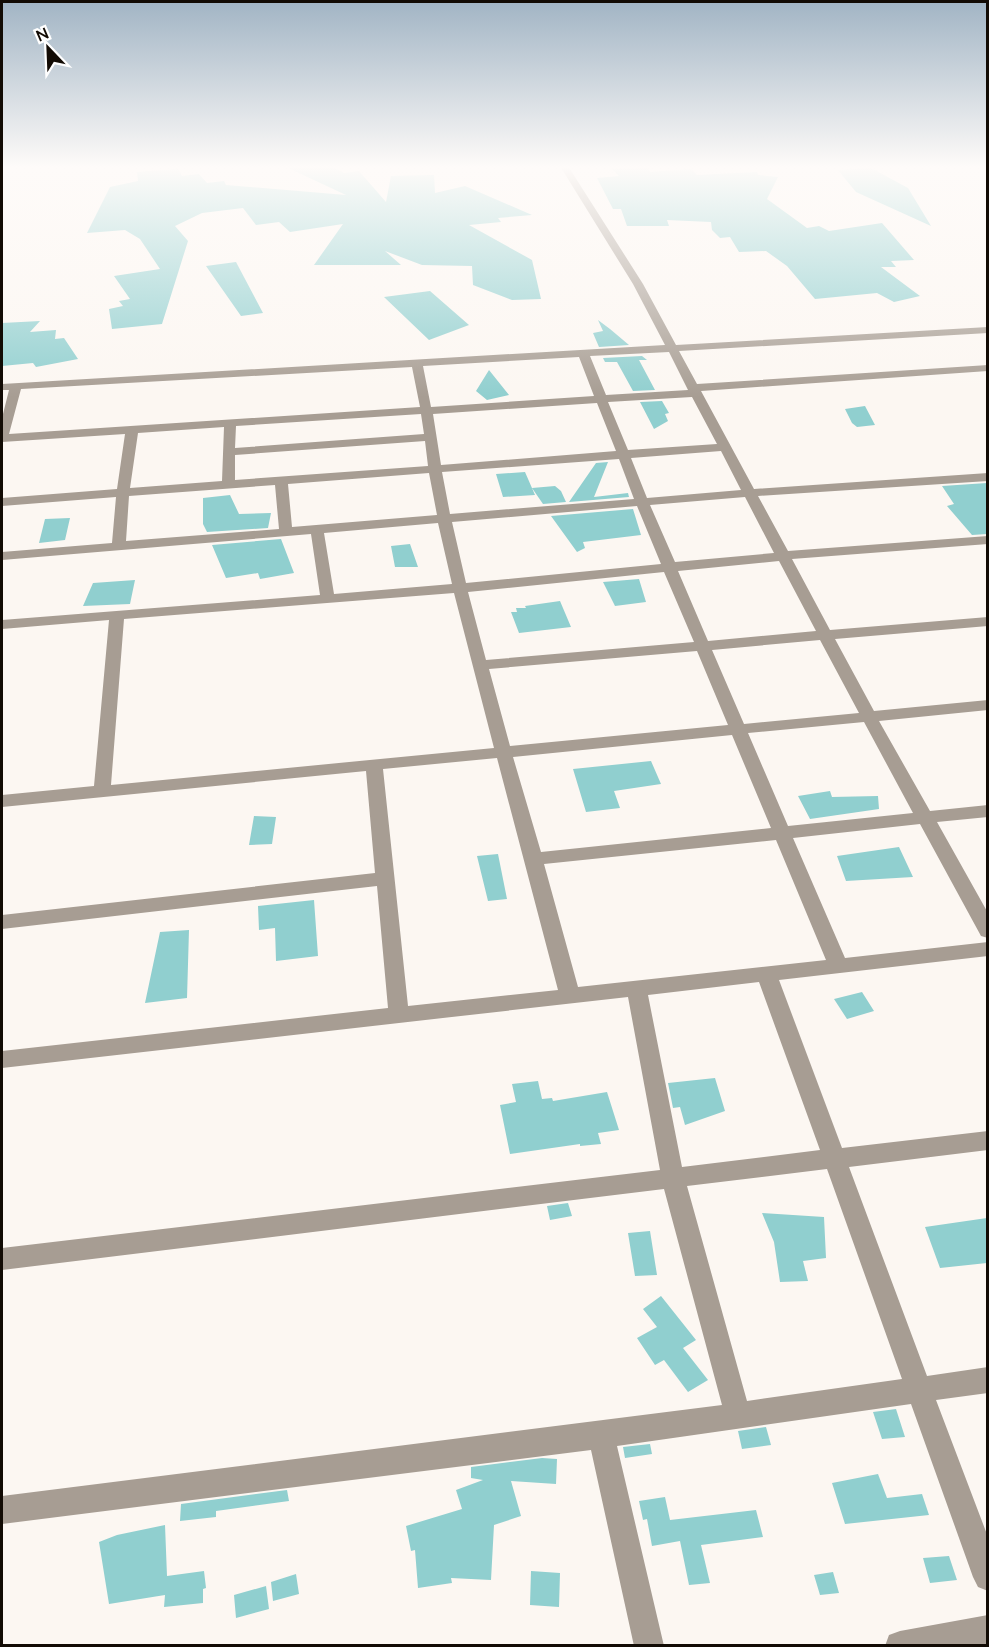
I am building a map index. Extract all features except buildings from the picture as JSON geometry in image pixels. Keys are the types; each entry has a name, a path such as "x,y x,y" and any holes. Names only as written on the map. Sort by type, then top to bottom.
{"street":[{"path":"612,243 638,284 748,494 987,931"},
{"path":"2,387 987,330"},
{"path":"583,353 642,502 838,965"},
{"path":"417,363 428,410 444,519 503,751 570,995"},
{"path":"16,386 2,438 601,399 987,368"},
{"path":"228,484 230,423"},
{"path":"119,546 123,492 132,429"},
{"path":"229,452 431,436"},
{"path":"2,502 723,447"},
{"path":"2,556 642,502 987,477"},
{"path":"281,480 286,532"},
{"path":"317,530 328,599"},
{"path":"2,624 461,588 782,556 987,540"},
{"path":"102,791 117,615"},
{"path":"481,665 987,621"},
{"path":"2,801 987,705"},
{"path":"374,764 399,1015"},
{"path":"534,858 987,811"},
{"path":"2,922 385,878"},
{"path":"2,1060 987,949"},
{"path":"766,973 987,1577"},
{"path":"636,988 673,1178 738,1415"},
{"path":"2,1259 987,1140"},
{"path":"2,1510 602,1435 987,1380"},
{"path":"602,1435 649,1646"},
{"path":"900,1646 987,1630"}]}
